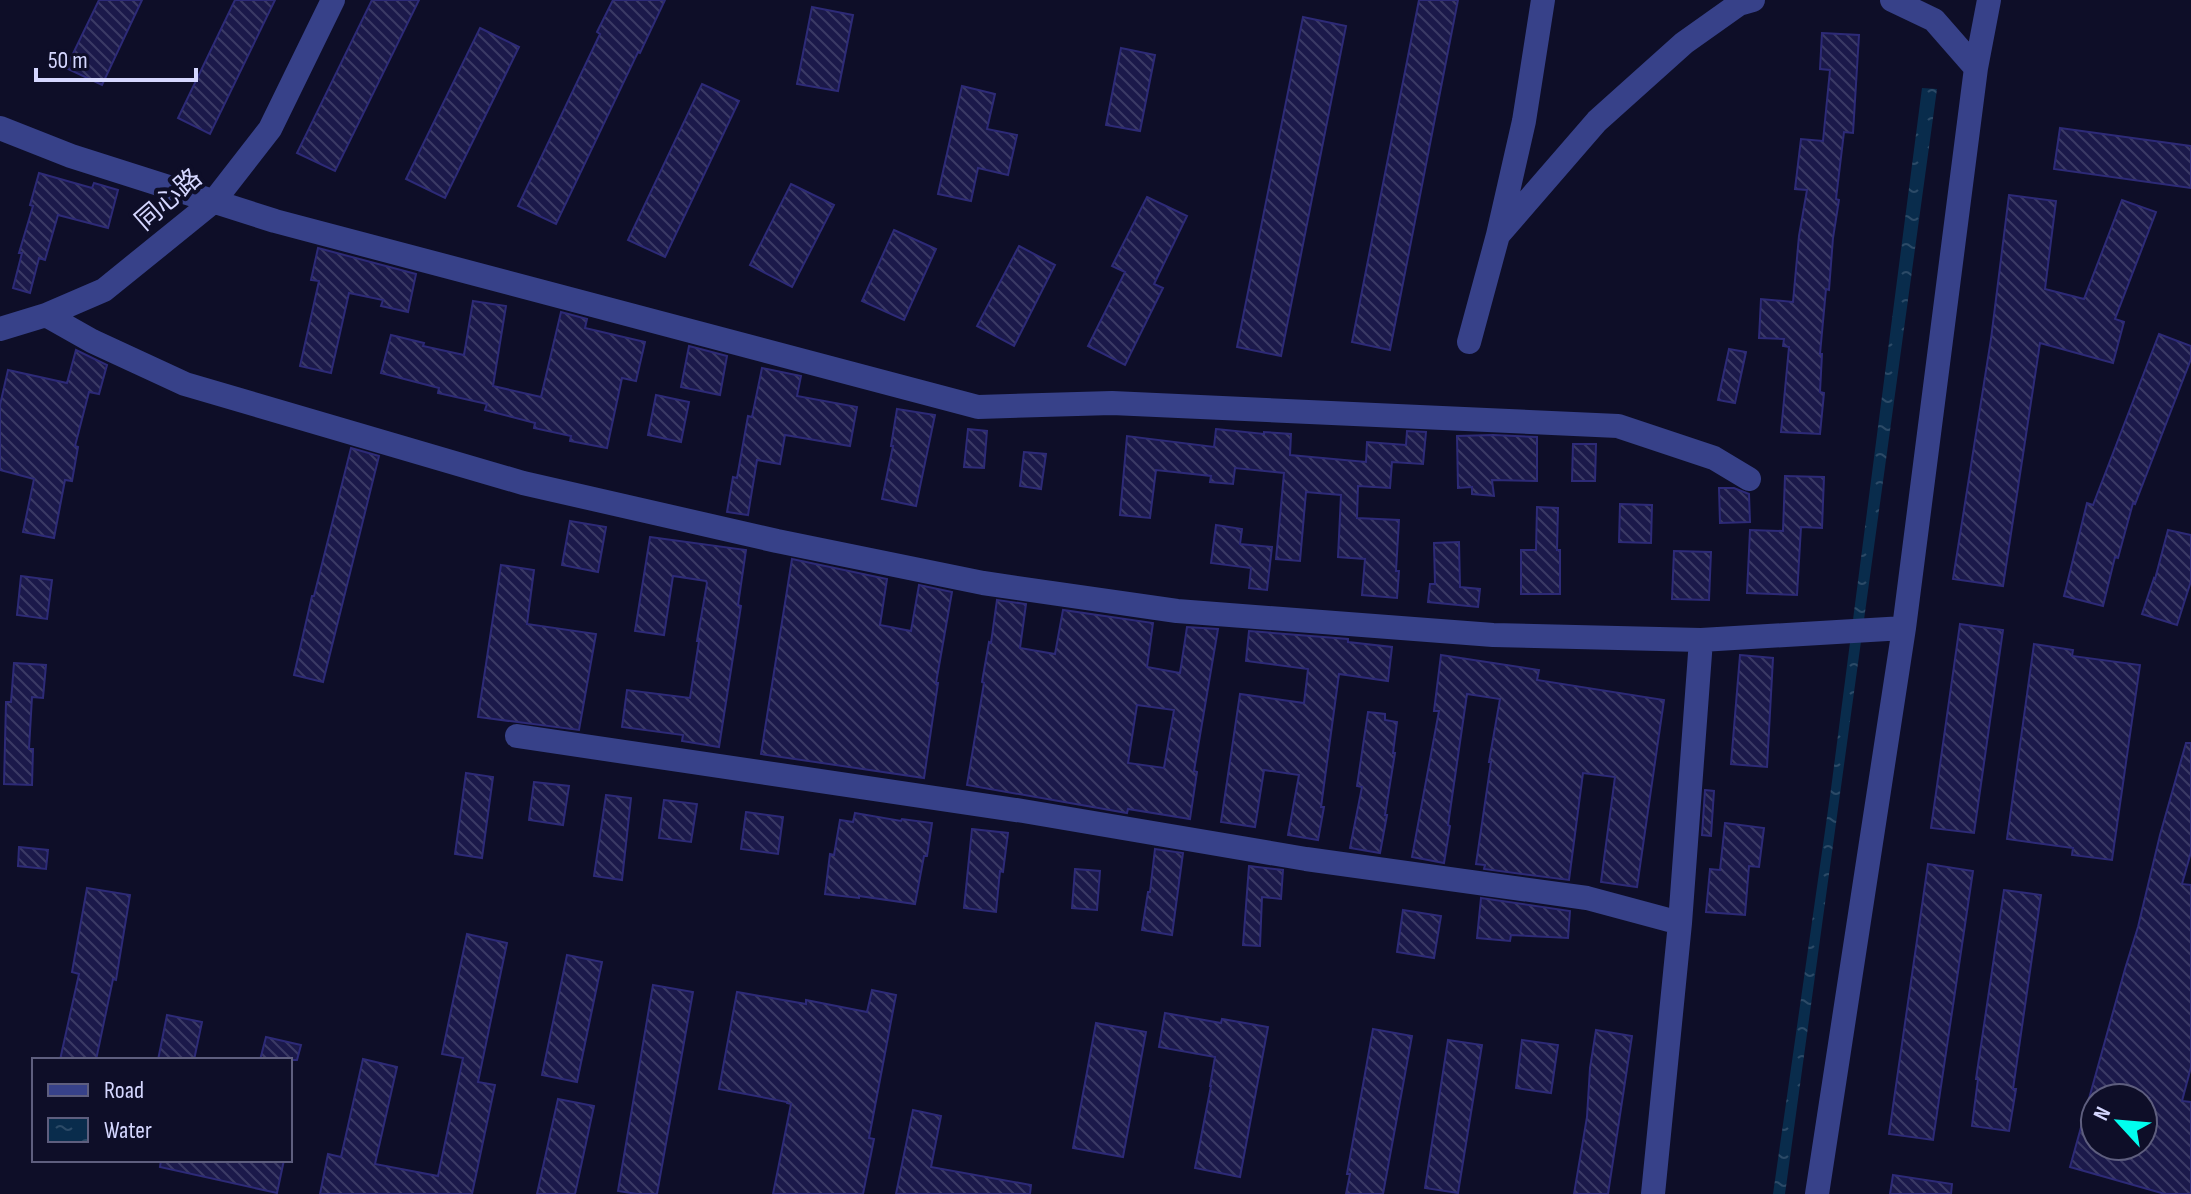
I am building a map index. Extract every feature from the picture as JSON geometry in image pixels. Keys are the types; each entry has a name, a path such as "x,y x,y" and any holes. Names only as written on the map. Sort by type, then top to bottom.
{"street":[{"name":"同心路","path":"0,329 46,315 104,290 214,201 270,129 333,0"},
{"path":"1469,342 1524,121 1543,0"},
{"path":"1498,235 1597,121 1684,43 1739,4 1753,0"},
{"path":"1892,0 1934,20 1976,68"},
{"path":"1817,1194 1976,68 1989,0"},
{"path":"0,128 71,156 275,221 978,407 1112,403 1618,426 1714,458 1749,479"},
{"path":"46,315 92,341 185,384 523,483 777,541 983,583 1177,611 1493,635 1701,640 1897,628"},
{"path":"1653,1194 1680,923 1701,640"},
{"path":"517,736 1023,811 1306,859 1587,898 1680,923"}],"water":[{"path":"1922,88 1937,89 1785,1194 1773,1194 1831,789"}],"building":[{"path":"99,0 142,0 102,85 66,68"},
{"path":"235,0 275,0 210,134 178,118"},
{"path":"372,0 419,0 335,171 297,153"},
{"path":"613,0 665,0 556,224 518,206 600,34 597,32"},
{"path":"1419,0 1458,0 1390,350 1352,342"},
{"path":"812,7 853,15 838,91 797,84"},
{"path":"1303,17 1346,26 1281,356 1237,347"},
{"path":"480,28 519,47 445,198 406,179"},
{"path":"1822,33 1859,35 1853,133 1844,132 1829,290 1826,289 1820,354 1820,392 1824,393 1820,434 1781,432 1789,347 1783,346 1784,339 1759,338 1761,299 1793,302 1807,190 1795,189 1801,139 1823,141 1830,70 1820,69"},
{"path":"1121,48 1155,55 1140,131 1106,125"},
{"path":"702,84 739,101 665,257 628,240"},
{"path":"962,86 995,94 987,129 1017,135 1008,175 978,168 971,201 938,194"},
{"path":"2060,128 2191,146 2191,188 2054,169"},
{"path":"39,173 92,188 94,183 118,190 108,228 58,215 45,260 39,258 30,293 13,288"},
{"path":"791,184 834,205 792,287 750,265"},
{"path":"2009,195 2056,201 2045,289 2084,299 2122,200 2156,212 2115,319 2124,322 2113,363 2040,343 2003,586 1953,579 1991,339"},
{"path":"1147,197 1187,216 1154,284 1163,288 1125,365 1088,346 1125,272 1112,266"},
{"path":"894,230 936,249 904,320 862,301"},
{"path":"1019,246 1055,265 1014,346 977,326"},
{"path":"318,248 416,274 408,312 381,306 383,300 349,293 331,373 300,366 319,281 311,280"},
{"path":"473,301 506,306 493,386 541,397 561,312 587,319 585,328 645,342 636,381 622,378 607,448 570,441 571,436 534,428 535,423 485,410 487,404 438,393 439,388 381,373 391,335 464,355"},
{"path":"2159,334 2191,346 2191,359 2133,503 2103,606 2064,596 2087,503 2093,505"},
{"path":"689,346 727,356 720,395 681,387"},
{"path":"1729,349 1746,352 1735,403 1718,400"},
{"path":"76,350 107,365 99,394 89,392 75,446 78,447 72,481 65,480 54,538 23,532 34,479 0,470 0,405 8,370 67,383"},
{"path":"762,368 801,376 797,396 857,407 850,446 785,435 780,464 757,460 748,515 727,512 733,477 737,478 748,416 752,417"},
{"path":"656,395 689,402 681,442 648,435"},
{"path":"897,409 935,415 916,506 882,499"},
{"path":"968,429 987,431 984,468 964,467"},
{"path":"1216,429 1291,434 1290,455 1366,462 1367,442 1406,445 1407,431 1426,432 1423,464 1392,462 1390,488 1358,486 1357,518 1399,520 1397,598 1362,595 1365,559 1338,557 1341,495 1306,492 1300,561 1276,559 1284,473 1235,468 1233,484 1210,482 1211,476 1156,470 1150,518 1120,515 1127,436 1214,447"},
{"path":"1457,436 1537,437 1537,481 1492,480 1494,496 1472,494 1472,487 1458,488"},
{"path":"1573,444 1596,444 1595,481 1572,481"},
{"path":"351,448 379,456 323,682 294,675"},
{"path":"1024,452 1046,454 1041,489 1020,486"},
{"path":"1785,476 1824,477 1822,528 1801,527 1797,595 1747,593 1750,530 1783,531"},
{"path":"1719,488 1734,488 1749,494 1750,522 1720,523"},
{"path":"1620,504 1652,505 1651,543 1619,542"},
{"path":"1537,507 1558,508 1560,594 1521,594 1521,550 1536,550"},
{"path":"570,521 606,527 598,572 562,565"},
{"path":"1216,525 1242,529 1240,544 1272,547 1267,590 1249,588 1251,568 1211,563"},
{"path":"2168,530 2191,535 2191,581 2177,625 2142,614"},
{"path":"650,537 746,550 738,605 741,606 719,747 682,741 683,735 622,727 627,690 690,698 699,641 706,581 673,576 664,635 635,631"},
{"path":"1459,542 1460,587 1480,589 1478,607 1428,602 1430,584 1435,584 1434,543"},
{"path":"1674,551 1711,552 1709,600 1672,599"},
{"path":"792,559 887,579 880,625 911,631 919,585 952,592 924,778 761,754"},
{"path":"501,565 534,570 527,624 596,634 579,730 478,717"},
{"path":"21,576 52,580 47,619 17,615"},
{"path":"997,600 1026,604 1020,648 1055,654 1063,610 1153,623 1147,667 1180,673 1187,627 1218,629 1194,771 1197,772 1190,819 1128,809 1127,813 967,785","holes":["1137,705 1174,710 1164,768 1128,763"]},
{"path":"1960,624 2003,630 1974,833 1931,828"},
{"path":"1249,631 1348,639 1348,642 1392,647 1388,681 1339,674 1318,840 1288,835 1299,775 1264,770 1255,827 1221,822 1240,694 1304,703 1308,669 1246,661"},
{"path":"2034,644 2073,650 2072,656 2140,665 2112,860 2072,855 2073,848 2007,839"},
{"path":"1441,655 1539,670 1537,680 1664,700 1637,887 1601,882 1615,777 1583,773 1569,880 1484,869 1485,865 1476,864 1500,699 1467,694 1444,863 1412,857 1439,711 1434,711"},
{"path":"1740,655 1773,658 1767,767 1731,764"},
{"path":"14,663 46,665 43,698 32,697 29,749 33,749 32,785 4,784 6,702 11,702"},
{"path":"1368,712 1385,714 1385,720 1397,722 1380,853 1350,848 1362,787 1357,786"},
{"path":"2186,743 2191,743 2191,852 2182,884 2191,885 2191,1067 2182,1101 2191,1102 2191,1194 2165,1194 2070,1167 2079,1135 2079,1162 2159,1162 2159,1082 2094,1082"},
{"path":"466,773 493,777 482,858 455,854"},
{"path":"534,782 569,786 563,825 529,820"},
{"path":"1705,790 1714,791 1711,836 1702,835"},
{"path":"606,795 631,798 622,880 594,876"},
{"path":"664,800 697,804 691,842 659,838"},
{"path":"746,812 783,817 778,854 741,849"},
{"path":"855,813 932,823 915,904 825,894 830,854 834,855 840,820 853,822"},
{"path":"1725,823 1764,828 1759,867 1749,866 1745,915 1706,912 1710,869 1720,870"},
{"path":"972,829 1008,833 996,912 964,908"},
{"path":"19,847 48,850 46,869 18,866"},
{"path":"1155,849 1183,853 1172,935 1142,930"},
{"path":"1928,864 1973,871 1933,1140 1889,1134"},
{"path":"1249,866 1283,870 1281,899 1262,897 1260,946 1243,945"},
{"path":"1075,869 1100,871 1097,910 1072,908"},
{"path":"87,888 130,895 116,980 113,979 96,1058 60,1058 79,974 72,972"},
{"path":"2004,890 2041,895 2009,1131 1972,1126"},
{"path":"1481,898 1570,911 1568,938 1511,935 1510,941 1477,938"},
{"path":"1403,910 1441,916 1434,958 1397,952"},
{"path":"467,934 507,943 478,1082 495,1085 472,1194 320,1194 328,1154 341,1157 363,1059 397,1067 375,1164 438,1176 463,1058 442,1054"},
{"path":"567,955 602,962 577,1082 542,1075"},
{"path":"653,985 693,992 657,1194 637,1194 618,1191"},
{"path":"872,990 896,995 869,1138 874,1139 863,1194 773,1194 791,1104 719,1089 737,992 806,1004 806,1000 867,1012"},
{"path":"1165,1013 1268,1027 1240,1177 1195,1168 1215,1057 1159,1047"},
{"path":"167,1015 202,1022 194,1058 158,1058"},
{"path":"1096,1023 1146,1032 1123,1157 1073,1148"},
{"path":"1373,1029 1412,1036 1383,1194 1346,1194 1350,1174 1347,1174"},
{"path":"1596,1030 1632,1036 1608,1194 1574,1194 1587,1117"},
{"path":"266,1037 301,1045 297,1060 261,1058"},
{"path":"1448,1040 1482,1045 1458,1193 1425,1188"},
{"path":"1522,1040 1558,1045 1551,1093 1516,1088"},
{"path":"558,1099 594,1106 575,1194 537,1194"},
{"path":"913,1110 941,1116 931,1167 1031,1185 1030,1194 896,1194"},
{"path":"161,1162 284,1162 277,1193 160,1167"},
{"path":"1893,1175 1952,1184 1951,1194 1890,1194"}]}
